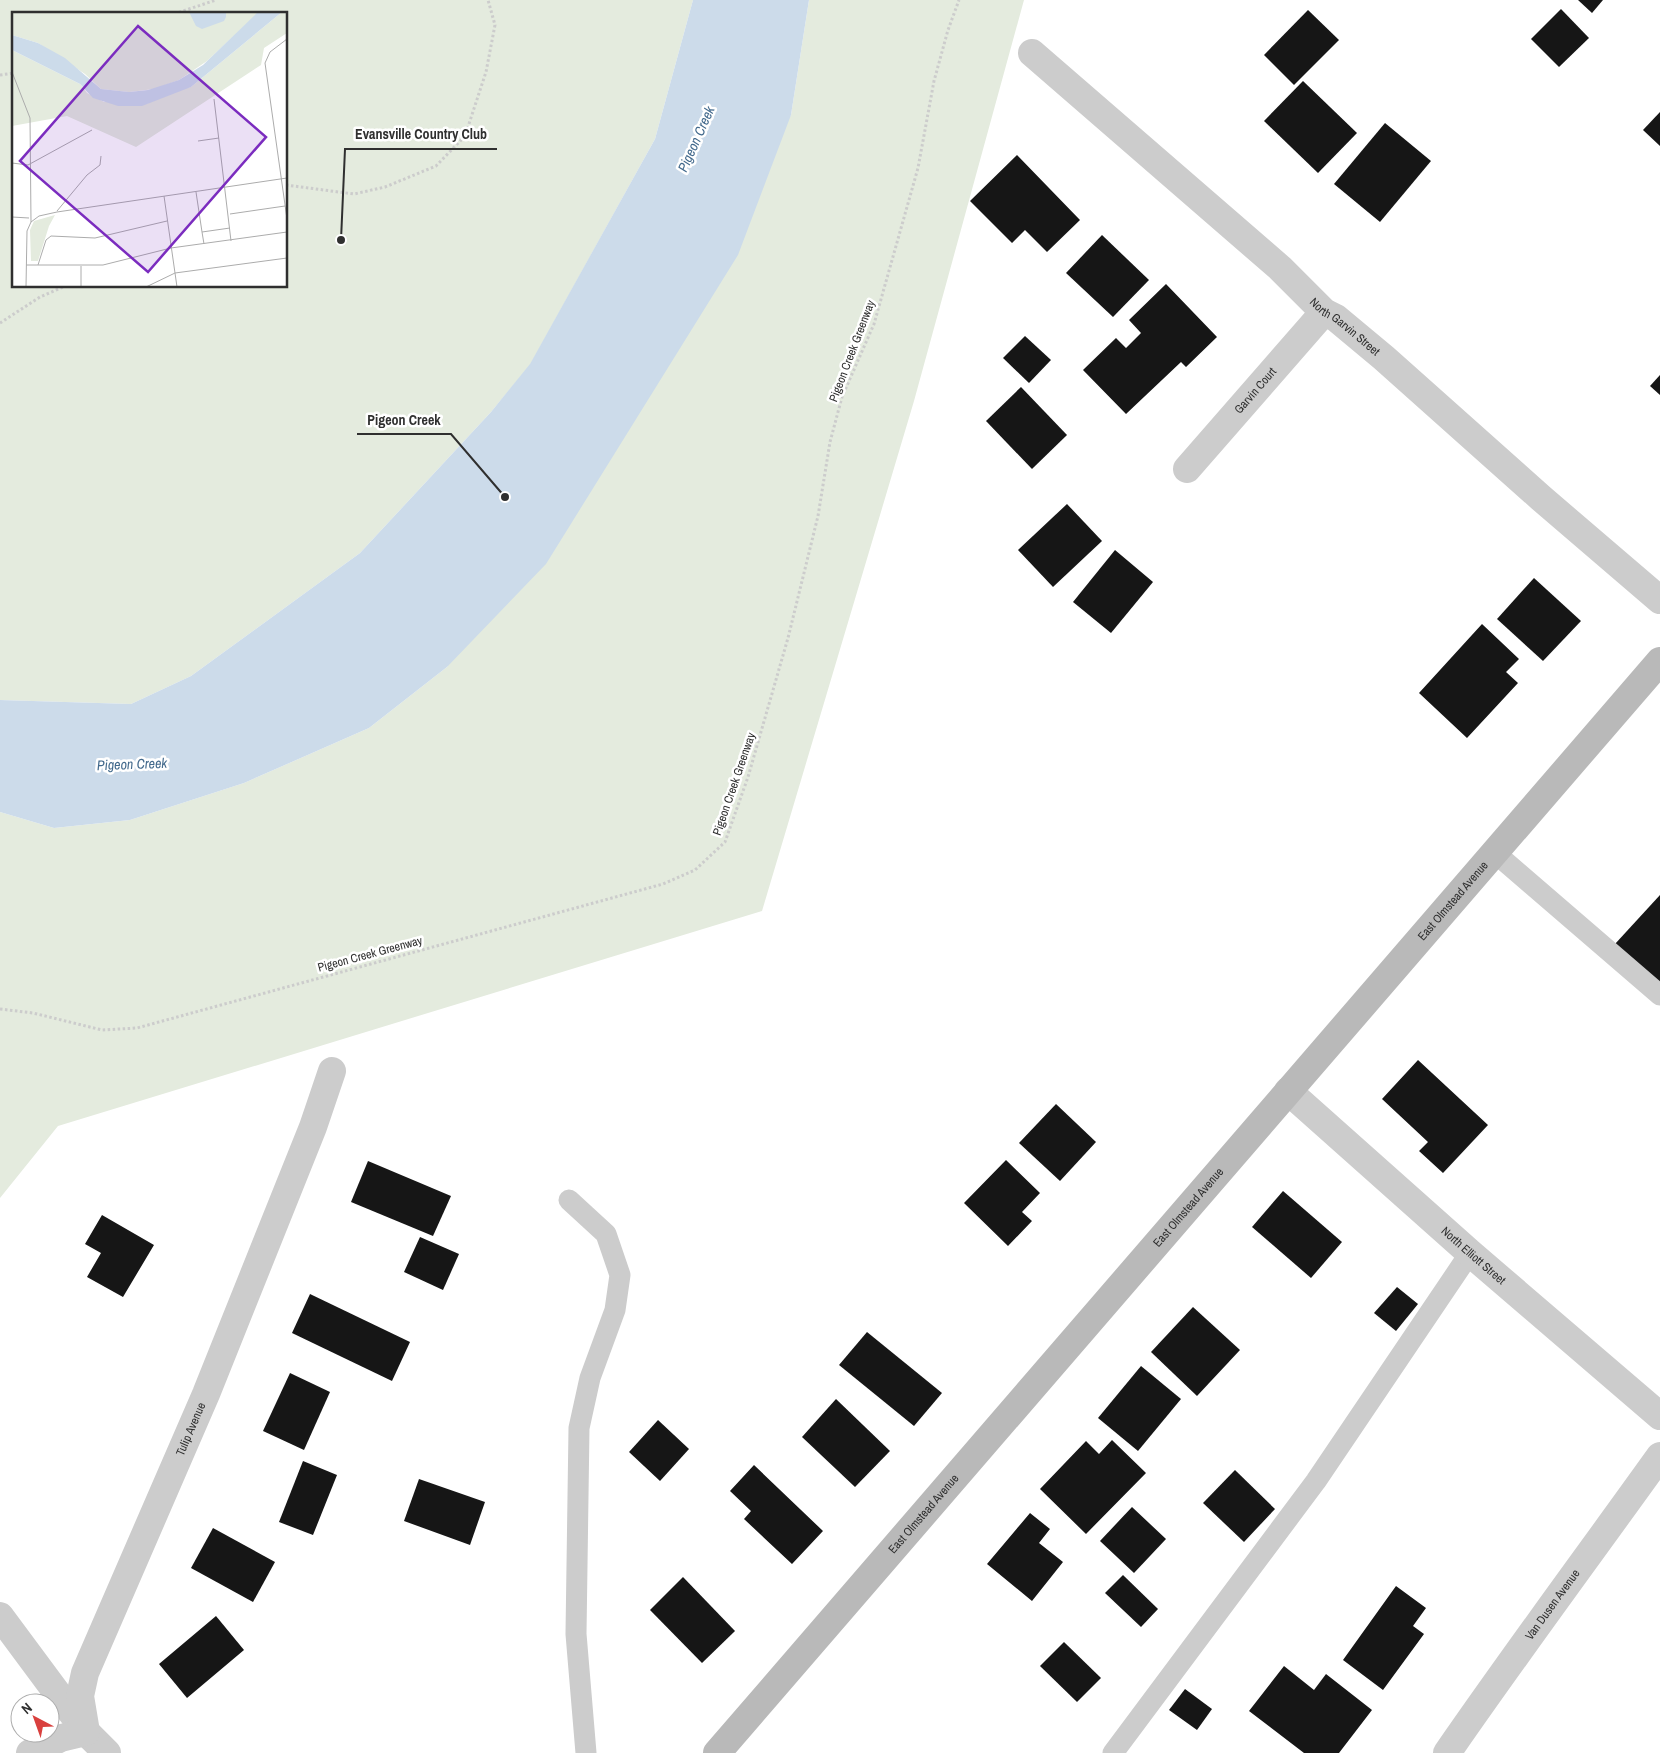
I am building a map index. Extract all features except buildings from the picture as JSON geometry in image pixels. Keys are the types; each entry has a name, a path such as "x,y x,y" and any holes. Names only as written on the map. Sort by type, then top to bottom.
{"street":[{"name":"North Garvin Street","path":"1032,53 1280,268 1324,312 1336,318 1384,358 1541,498 1660,600"},
{"name":"Garvin Court","path":"1186,469 1324,312"},
{"name":"East Olmstead Avenue","path":"717,1753 1660,661"},
{"name":"Tulip Avenue","path":"86,1732 80,1696 85,1673 206,1394 313,1127 332,1071"},
{"name":"North Elliott Street","path":"1288,1091 1470,1253 1660,1416"},
{"name":"Van Dusen Avenue","path":"1447,1753 1511,1661 1660,1456"},
{"path":"0,1616 86,1732 107,1753"},
{"path":"30,1753 61,1738 86,1732"}],"lane":[{"path":"1494,852 1660,994"},
{"path":"569,1200 606,1234 620,1275 615,1310 590,1378 579,1428 576,1634 586,1753"},
{"path":"1112,1753 1316,1481 1470,1253"}],"path":[{"path":"180,12 216,0"},
{"path":"288,185 354,194 385,187 436,166 465,136 483,82 495,25 488,0"},
{"name":"Pigeon Creek Greenway","path":"0,1009 33,1012 102,1030 137,1028 663,884 695,870 726,842 748,777 788,638 818,516 830,442 842,397 874,324 918,168 934,81 948,30 959,0"},
{"path":"0,323 40,297 60,288"}],"shaded area":[{"path":"0,0 693,0 655,139 530,365 491,412 360,553 191,676 131,704 0,700"},
{"path":"809,0 1024,0 914,401 762,911 58,1126 0,1198 0,812 54,828 130,820 244,783 369,728 447,667 791,115"}],"water":[{"path":"693,0 809,0 791,115 738,255 546,564 447,667 369,728 244,783 130,820 54,828 0,812 0,700 131,704 191,676 360,553 491,412 530,364 655,139"}],"place":[{"name":"Evansville Country Club","path":"341,240"},
{"name":"Pigeon Creek","path":"505,497"}]}
